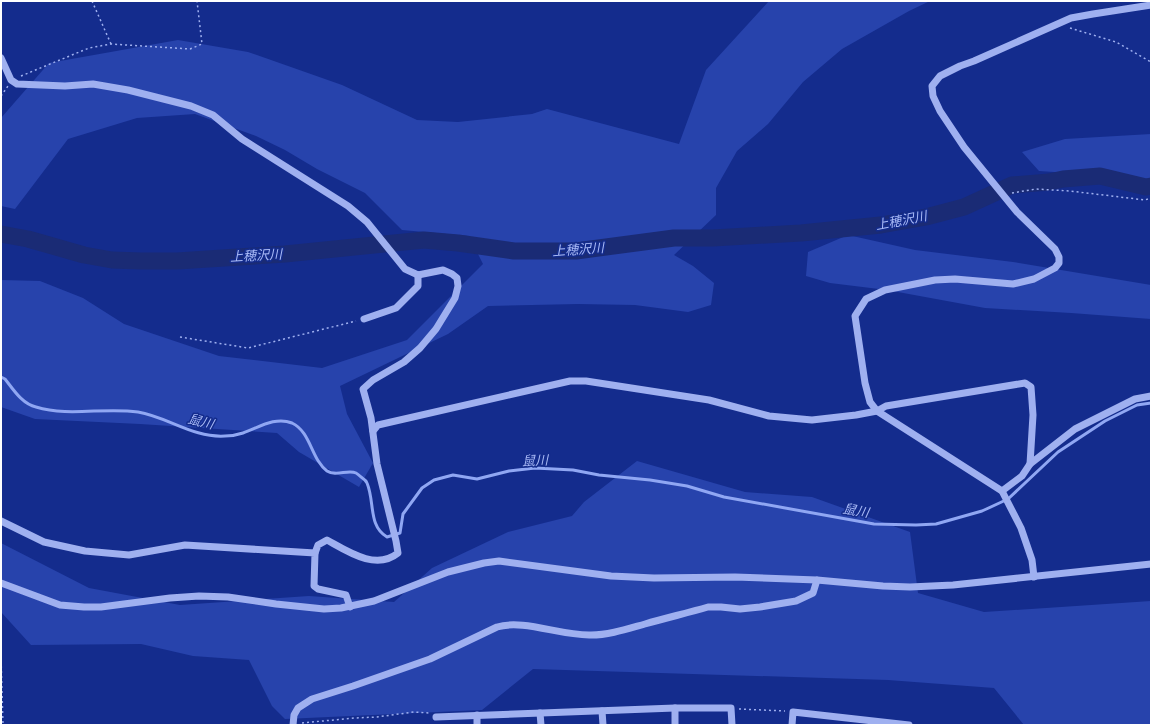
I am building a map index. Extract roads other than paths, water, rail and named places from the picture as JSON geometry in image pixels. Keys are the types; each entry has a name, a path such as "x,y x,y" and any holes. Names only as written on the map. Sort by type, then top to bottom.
{"street":[{"path":"1034,577 1032,560 1021,528 1003,492 877,411 870,402 865,383 855,316 866,299 885,290 935,280 954,279 1013,284 1034,279 1055,268 1059,262 1059,257 1055,249 1017,212 964,147 940,111 933,96 932,86 940,76 960,66 1071,18 1151,5"},
{"path":"1,58 11,80 17,84 65,86 93,84 128,90 191,106 213,115 242,139 348,206 367,222 405,269 418,275 443,270 457,278 458,286 455,298 436,329 420,348 404,362 373,380 363,389 371,418 377,464 398,554 393,558 376,561 360,558 327,540 318,545 315,553 314,586 318,589 346,595 350,607"},
{"path":"364,319 396,308 418,286 418,275"},
{"path":"373,430 378,424 570,381 586,381 709,400 769,416 812,420 856,415 877,411 886,406 1024,383 1031,387 1033,415 1030,464"},
{"path":"1003,492 1022,476 1030,464 1075,428 1135,399 1151,396"},
{"path":"1,521 44,542 85,551 128,555 185,545 315,553"},
{"path":"1,584 60,606 101,607 170,598 199,596 228,597 324,609 350,607 374,600 448,572 484,562 500,561 612,576 654,578 735,577 817,580 910,587 953,585 1151,564"},
{"path":"292,724 294,715 298,708 312,699 430,659 504,625 522,625 572,635 592,635 617,632 708,607 760,607 796,601 813,593 817,580"},
{"path":"675,708 675,725"},
{"path":"436,717 602,712 675,708 731,708 732,725"},
{"path":"602,712 603,725"},
{"path":"792,725 793,712 857,722 909,725"},
{"path":"540,713 541,725"},
{"path":"477,715 477,725"}],"waterway":[{"name":"上穂沢川","path":"1,234 28,239 84,255 112,260 141,261 177,261 285,254 424,240 514,251 576,251 674,238 713,238 801,233 881,225 926,217 964,207 1012,185 1049,182 1063,179 1100,176 1146,187 1151,186"},
{"name":"鼠川","path":"1,377 5,379 18,396 26,403 48,410 74,412 138,412 160,418 191,431 213,436 238,434 279,421 292,423 303,433 317,460 327,471 331,473 353,472 357,473 365,480 369,490 374,520 377,527 387,537 400,533 403,514 422,488 434,480 453,475 477,479 509,471 535,468 573,470 599,475 650,480 687,486 724,497 874,524 936,524 982,511 1008,499 1058,452 1105,421 1137,405 1151,403"}]}
